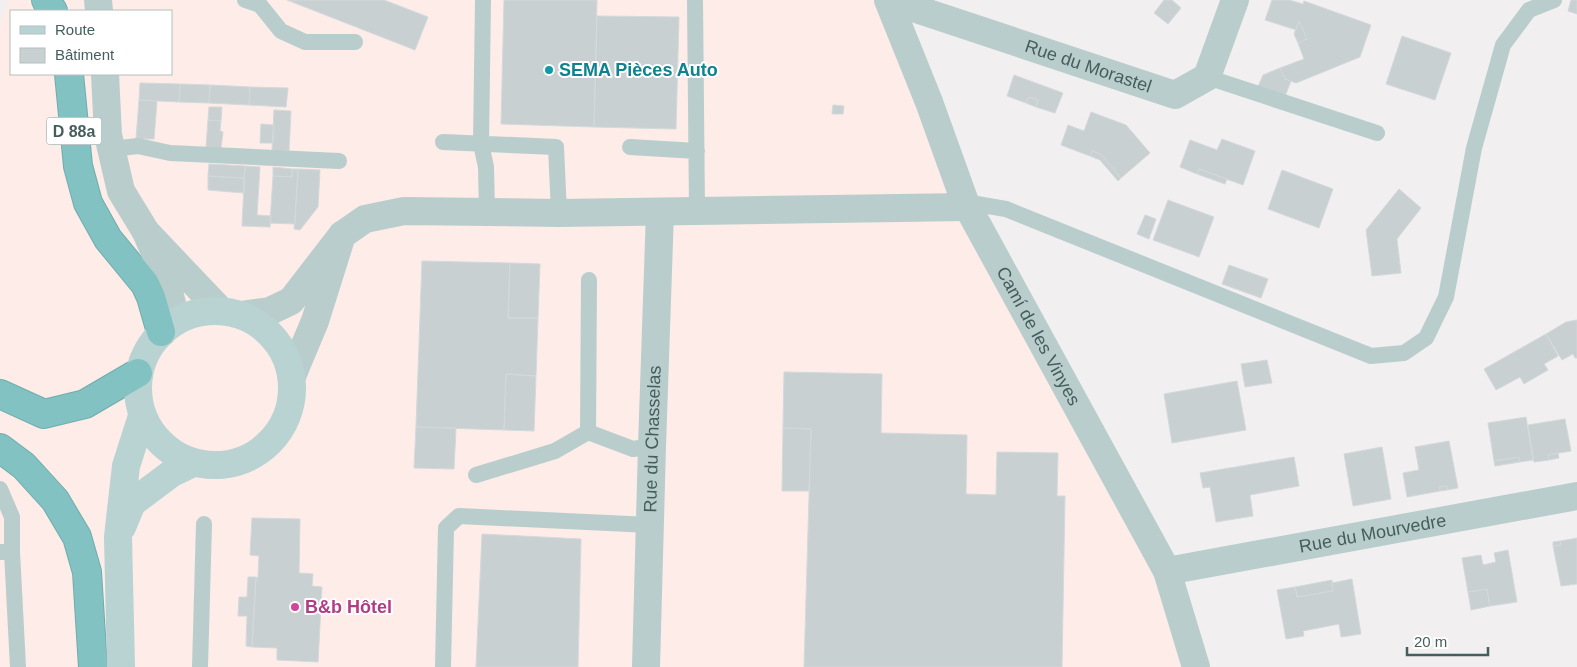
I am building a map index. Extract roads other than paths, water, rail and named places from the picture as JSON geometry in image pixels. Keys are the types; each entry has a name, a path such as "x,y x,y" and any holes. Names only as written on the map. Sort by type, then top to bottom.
{"highway":[{"name":"D 88a","path":"69,75 78,166 88,203 108,239 145,284 169,326"},
{"path":"0,394 44,414 85,404 138,374"},
{"path":"0,448 24,466 55,500 77,537 87,572 93,667"}],"main road":[{"path":"198,312 231,312 260,324 275,338 286,356 292,376 292,402 283,426 266,446 244,460 219,466 193,463 171,453 154,436 142,416 137,395 138,374 146,351 169,326 198,312"},
{"path":"121,667 118,537 126,466 142,416"},
{"path":"118,537 132,503 172,473 193,463"}],"street":[{"name":"Rue du Morastel","path":"888,0 1175,95 1208,77"},
{"name":"Camí de les Vinyes","path":"888,0 929,102 966,204 1167,571 1196,667"},
{"path":"1208,77 1235,0"},
{"path":"105,75 108,135 121,191 146,232 166,278 169,326"},
{"path":"146,232 231,312 270,311 291,301 342,235 365,219 404,211 660,212 966,204"},
{"name":"Rue du Chasselas","path":"646,667 660,212"},
{"path":"292,376 314,321 342,235"},
{"name":"Rue du Mourvedre","path":"1167,571 1577,496"}],"lane":[{"path":"483,0 481,144 486,167 487,212"},
{"path":"694,0 697,211"},
{"path":"966,204 1006,209 1371,356 1404,353 1426,338 1446,297 1474,148 1503,45 1529,10 1554,0"},
{"path":"256,2 281,32 305,42 355,42"},
{"path":"1208,77 1377,133"},
{"path":"442,142 556,147 559,213"},
{"path":"111,149 138,146 170,153 340,161"},
{"path":"630,147 697,151"},
{"path":"588,432 589,280"},
{"path":"588,432 633,449 652,446"},
{"path":"476,475 555,451 588,432"},
{"path":"0,489 12,517 6,552 18,667"},
{"path":"443,667 446,528 459,516 650,525"},
{"path":"200,667 204,524"}],"place":[{"name":"SEMA Pièces Auto","path":"549,70"},
{"name":"B&b Hôtel","path":"295,607"}]}
